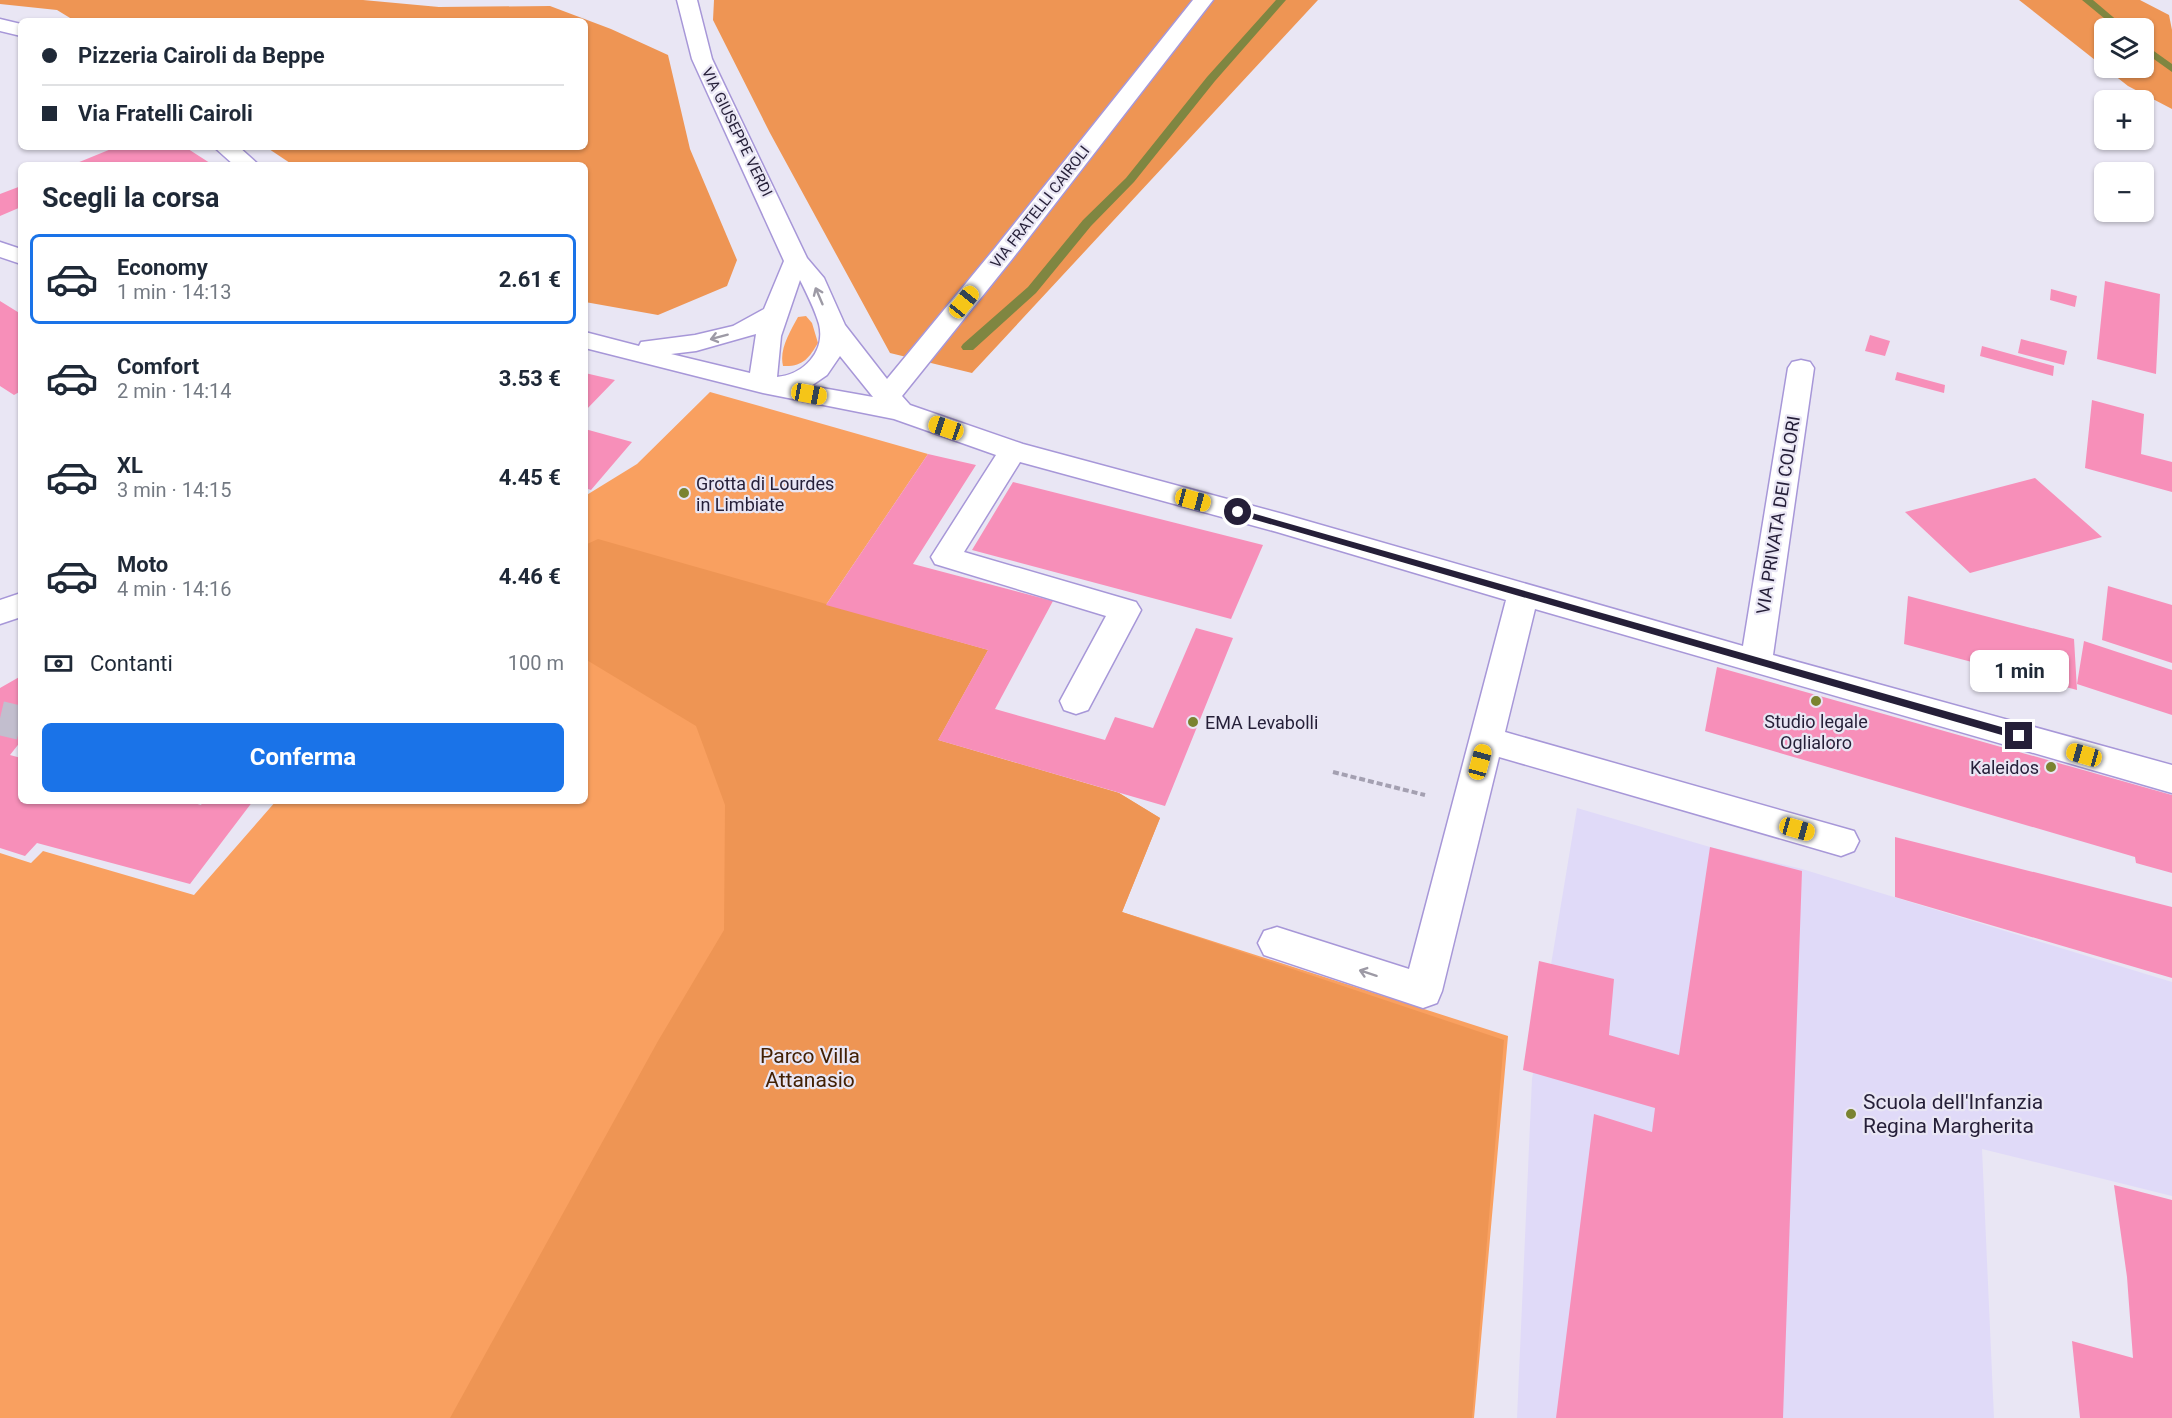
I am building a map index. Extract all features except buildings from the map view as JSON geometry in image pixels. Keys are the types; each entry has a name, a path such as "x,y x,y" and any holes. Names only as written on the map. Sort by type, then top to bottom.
{"street":[{"name":"VIA GIUSEPPE VERDI","path":"687,0 702,59 796,261 812,278 832,326 859,364 893,404"},
{"name":"VIA FRATELLI CAIROLI","path":"893,404 1004,253 1203,0"},
{"path":"0,25 18,29"},
{"path":"229,150 244,162"},
{"path":"763,385 763,364 772,315 796,261"},
{"path":"619,347 645,349 696,343 742,331 772,315"},
{"path":"763,385 786,386 801,381 820,368 833,343 832,326"},
{"path":"588,341 763,385 893,404 1013,451 1523,592 1756,662 2172,779"},
{"name":"VIA PRIVATA DEI COLORI","path":"1756,662 1801,368"},
{"path":"1013,451 946,557 1125,610 1076,701"},
{"path":"1277,944 1423,991 1523,592"},
{"path":"0,613 18,605"},
{"path":"1486,740 1840,841"}],"path":[{"path":"1333,771 1469,806"}],"shaded area":[{"name":"Scuola dell'Infanzia Regina Margherita","path":"1577,808 1710,847 1802,869 2172,982 2172,1196 1982,1149 1994,1418 1517,1418 1532,1079"}],"green space":[{"path":"0,0 363,0 439,7 550,6 582,18 70,18 57,10 0,4"},
{"path":"714,0 1318,0 972,373 890,353 770,133 713,20"},
{"path":"2019,0 2140,0 2169,15 2172,30 2172,109 2154,100 2154,90 2136,90 2118,78 2154,78 2154,18 2094,18 2094,59"},
{"path":"588,20 668,55 690,149 737,260 727,286 658,315 588,303 588,162 288,162 270,150 588,150"},
{"path":"806,316 812,323 818,343 805,360 796,365 783,366 784,347 789,335 798,317"},
{"name":"Parco Villa Attanasio","path":"710,392 928,454 826,605 988,650 938,740 1119,793 1160,818 1122,912 1508,1036 1474,1418 0,1418 0,853 31,863 43,851 194,895 273,804 588,804 588,494 637,464"},
{"path":"598,539 988,650 938,740 1119,793 1160,818 1122,912 1504,1040 1472,1418 450,1418 658,1041 724,930 725,805 696,726 588,661 588,544"}],"waterway":[{"path":"968,347 1032,290 1087,223 1130,180 1211,79 1281,0"},
{"path":"2087,0 2109,18"},
{"path":"2154,55 2172,69"}],"tunnel":[{"path":"0,718 18,722"}],"place":[{"name":"Grotta di Lourdes in Limbiate","path":"684,493"},
{"name":"Studio legale Oglialoro","path":"1816,701"},
{"name":"EMA Levabolli","path":"1193,722"},
{"name":"Kaleidos","path":"2051,767"},
{"name":"Scuola dell'Infanzia Regina Margherita","path":"1851,1114"}],"route":[{"path":"1238,512 2019,736"}]}
